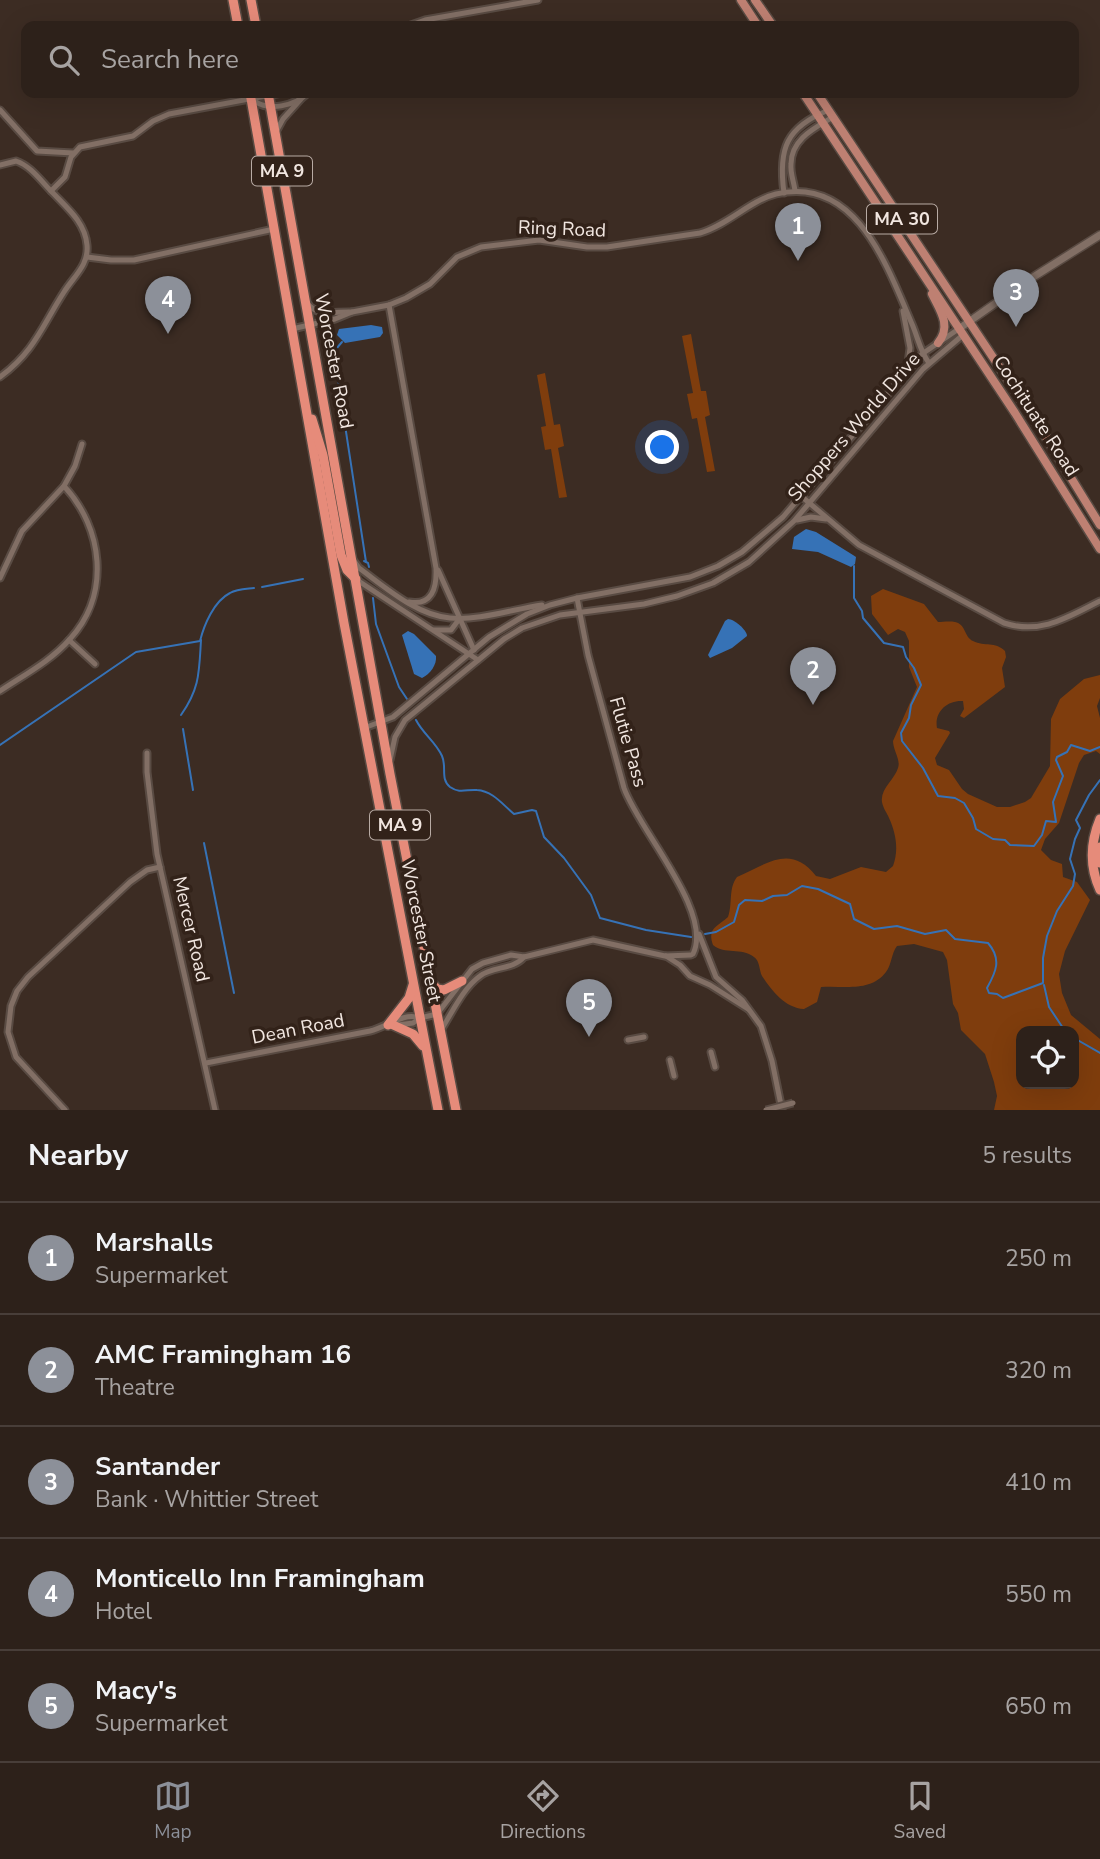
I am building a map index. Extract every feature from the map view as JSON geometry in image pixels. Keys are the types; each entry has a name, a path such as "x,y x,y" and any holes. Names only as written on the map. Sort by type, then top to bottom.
{"highway":[{"path":"233,0 237,21"},
{"path":"251,0 255,21"},
{"name":"Worcester Road","path":"251,98 338,594"},
{"name":"Worcester Road","path":"270,98 366,636"},
{"path":"304,398 322,449 342,559 347,570 357,580"},
{"name":"Worcester Street","path":"338,594 438,1110"},
{"name":"Worcester Street","path":"366,636 390,774 456,1110"},
{"path":"1100,819 1093,840 1092,859 1100,890"},
{"path":"1100,847 1100,863"},
{"path":"431,982 442,990 462,981"},
{"path":"413,983 409,998 392,1024 415,1035 427,1053"}],"main road":[{"path":"741,0 755,21"},
{"path":"755,0 770,21"},
{"name":"Cochituate Road","path":"806,98 1050,466 1100,549"},
{"name":"Cochituate Road","path":"820,98 970,321 1100,524"},
{"path":"912,257 944,318 945,331 938,343"}],"street":[{"path":"422,21 538,0"},
{"path":"0,110 37,151 73,153 89,144 134,136 153,121 169,114 237,98"},
{"path":"253,98 260,105 271,107 296,98"},
{"path":"276,136 280,123 302,98"},
{"path":"785,192 781,164 785,146 794,132 817,115 831,113"},
{"path":"795,191 790,166 793,150 802,138 823,124 831,113"},
{"path":"51,191 65,177 73,153"},
{"path":"0,165 11,160 20,162 51,191 82,227 87,257 35,342 24,356 0,377"},
{"name":"Ring Road","path":"292,329 389,305 424,288 453,260 477,247 543,240 602,248 701,233 715,228 768,197 795,191 822,195 838,202 852,214 880,256 922,355 929,363"},
{"path":"87,257 134,260 274,229"},
{"path":"970,321 1100,235"},
{"path":"304,297 311,308 319,313 352,312"},
{"name":"Ring Road","path":"901,301 909,348 909,364 904,376"},
{"path":"389,305 436,564 436,581 432,596 421,603 409,602"},
{"name":"Shoppers World Drive","path":"390,774 392,747 401,725 504,639 522,628 546,619 657,601 699,589 755,558 794,521 929,363 970,321"},
{"name":"Shoppers World Drive","path":"364,728 396,715 474,650 515,620 577,598 677,581 711,569 753,544 778,522 922,355 962,331"},
{"path":"0,579 22,531 64,486 75,466 82,444"},
{"path":"0,691 47,660 69,640 81,625 93,598 97,560 93,535 87,517 64,486"},
{"path":"801,496 862,547 1004,623 1017,627 1052,625 1100,603"},
{"path":"794,521 811,517 826,519"},
{"name":"Shoppers World Drive","path":"352,555 359,568 409,602 434,615 460,618 559,603"},
{"path":"436,564 478,660"},
{"path":"357,580 478,660"},
{"name":"Flutie Pass","path":"577,598 599,698 625,793 679,882 708,960"},
{"path":"426,627 449,631 460,618"},
{"path":"69,640 95,664"},
{"name":"Mercer Road","path":"148,753 146,766 160,867 215,1110"},
{"path":"65,1110 22,1065 12,1049 8,1023 13,998 29,977 130,882 147,870 160,867"},
{"name":"Flutie Pass","path":"692,954 697,941 693,921"},
{"path":"437,1014 462,981 480,964 514,955 524,957 593,940 665,956 699,953 708,960 717,978 760,1023 767,1042 782,1110"},
{"path":"685,970 685,962 692,954"},
{"path":"665,956 690,976 750,1010"},
{"path":"440,1031 476,979 486,972 517,963 524,957"},
{"path":"695,978 706,975 708,960"},
{"name":"Dean Road","path":"205,1063 370,1031 392,1024 410,1023 437,1014"},
{"path":"628,1040 644,1037"},
{"path":"711,1052 715,1067"},
{"path":"670,1060 674,1076"},
{"path":"766,1110 793,1103"}],"shaded area":[{"path":"691,334 701,391 706,391 710,415 705,417 715,471 707,472 697,418 692,419 687,394 693,393 682,336"},
{"path":"545,373 554,425 560,424 564,446 558,448 567,497 559,498 551,449 545,450 541,427 546,426 537,375"},
{"path":"883,589 924,604 938,622 959,623 973,641 997,646 1005,651 1002,668 1005,687 964,718 960,716 964,709 963,701 947,705 940,712 937,728 950,733 935,758 937,765 949,770 968,794 997,807 1010,807 1031,798 1050,766 1051,719 1060,699 1084,679 1100,675 1100,698 1097,706 1100,718 1100,754 1096,751 1084,755 1079,763 1059,823 1045,839 1041,850 1051,860 1062,864 1063,877 1077,882 1090,900 1065,951 1059,974 1062,993 1071,1015 1100,1039 1100,1110 994,1110 997,1096 985,1054 961,1030 943,952 914,944 897,946 888,969 880,979 856,987 821,987 817,1002 804,1009 791,1006 775,993 762,976 754,957 713,945 712,931 728,917 734,882 737,877 759,866 779,859 788,859 807,866 816,876 830,879 861,867 886,872 893,866 896,854 895,836 882,797 899,765 893,741 917,687 909,667 909,641 905,632 898,629 888,635 872,614 871,596"}],"water":[{"path":"371,325 382,327 383,333 380,337 345,343 337,335 339,329"},
{"path":"806,529 816,532 856,557 855,564 851,567 818,552 792,549 794,537"},
{"path":"728,619 740,625 747,636 732,648 710,658 708,655"},
{"path":"408,631 436,656 432,669 422,678 414,674 402,635"}],"waterway":[{"path":"342,342 336,349 335,360 366,562"},
{"path":"364,561 369,567"},
{"path":"854,566 854,598 863,618 884,643 903,647 921,685 901,733 902,741 923,768 938,796 955,798 964,803 976,829 993,839 1005,840 1010,845 1034,846 1042,835 1046,821 1056,822 1053,802 1063,776 1057,757 1067,752 1071,745 1090,751 1100,747"},
{"path":"262,587 303,579"},
{"path":"0,745 136,652 200,641 207,621 224,597 242,589 254,588"},
{"path":"373,598 376,624 399,687 407,699"},
{"path":"181,715 195,688 201,640"},
{"path":"416,720 442,756 444,777 450,787 488,793 514,814 536,811 544,837 564,858 591,895 600,918 646,930 691,937"},
{"path":"183,729 193,790"},
{"path":"705,934 716,932 734,922 739,905 745,900 762,901 773,896 787,895 802,886 818,889 850,904 854,919 874,929 897,926 925,934 946,930 955,939 988,943 996,960 995,971 987,988 989,993 1003,998 1043,983 1043,958 1047,936 1057,911 1073,886 1075,874 1070,859 1080,828 1076,820 1100,780"},
{"path":"204,843 234,993"},
{"path":"1044,985 1049,1007 1062,1026"},
{"path":"1079,1041 1100,1053"}],"place":[{"name":"Marshalls","path":"798,261"},
{"name":"Santander","path":"1016,327"},
{"name":"Monticello Inn Framingham","path":"168,334"},
{"name":"AMC Framingham 16","path":"813,705"},
{"name":"Macy's","path":"589,1037"}]}
